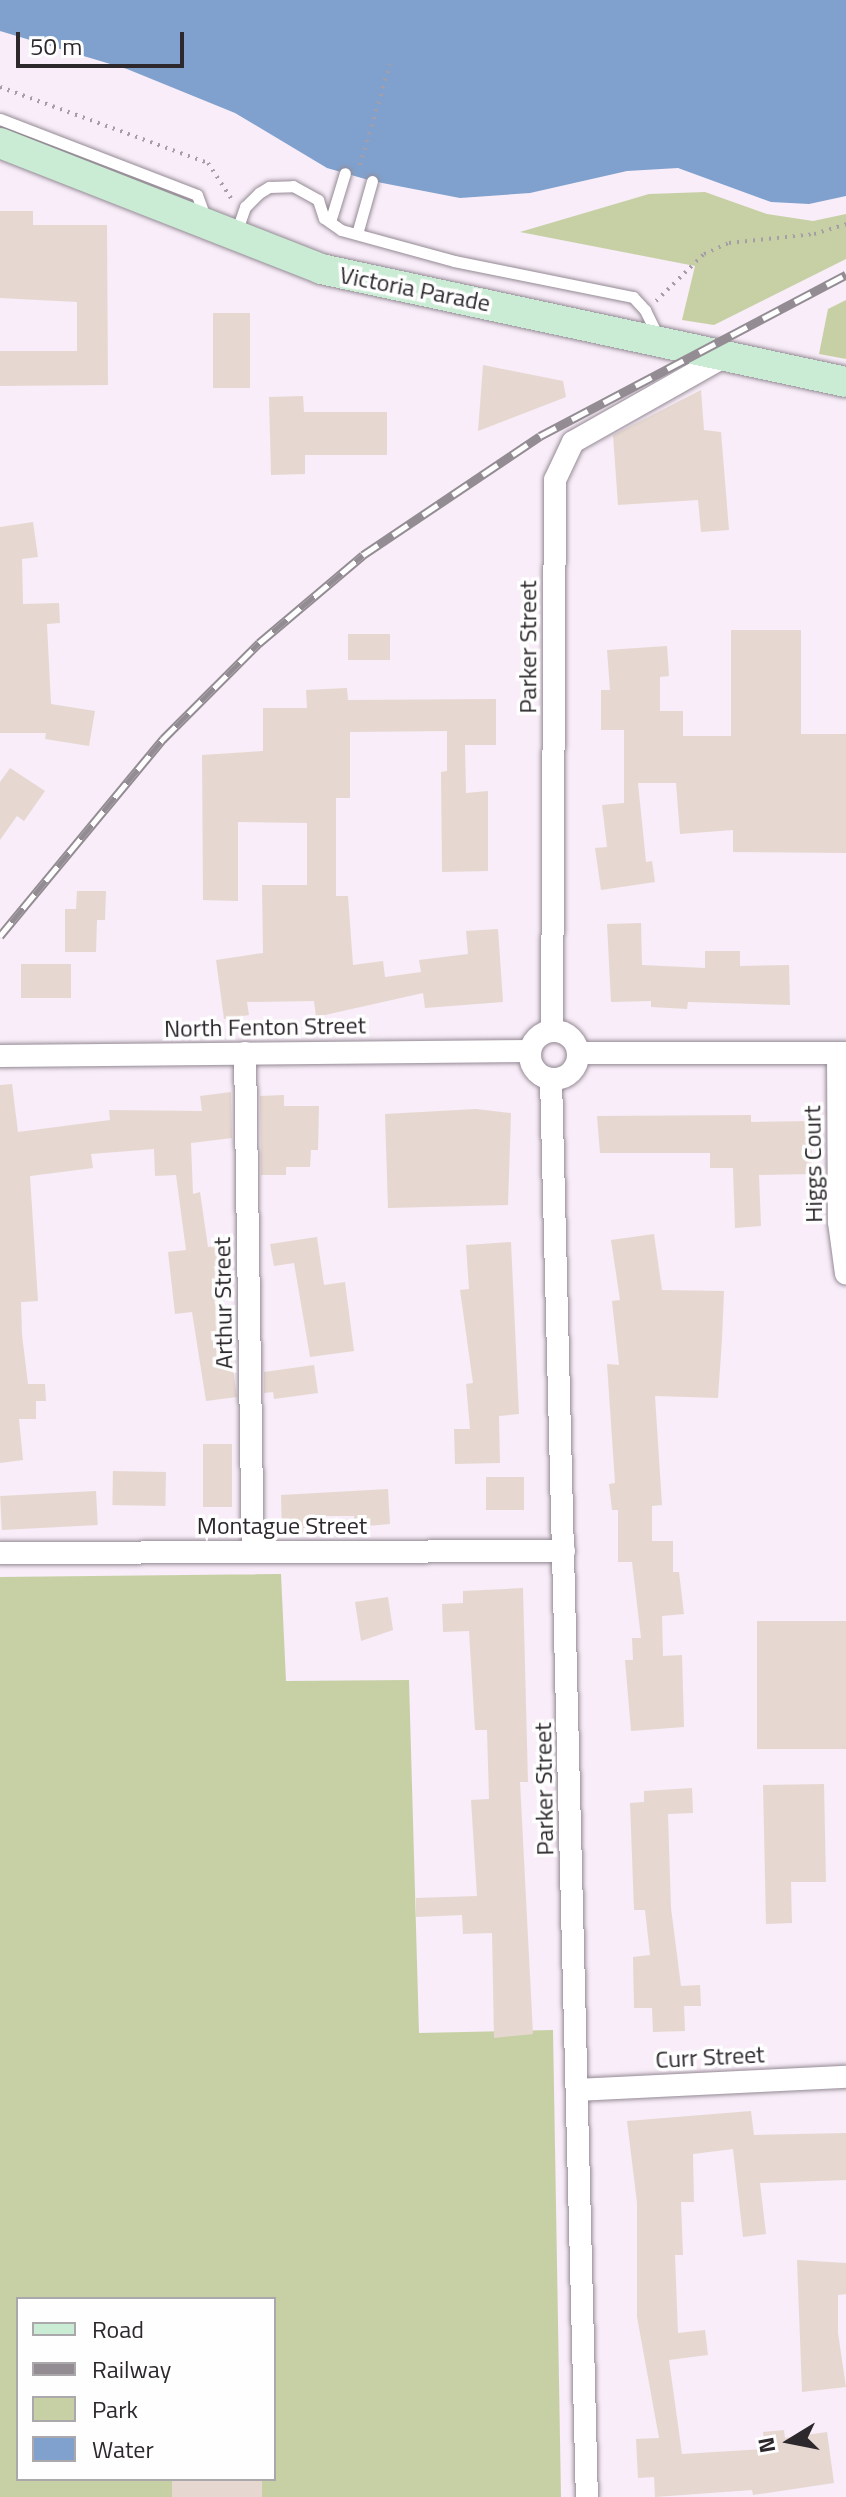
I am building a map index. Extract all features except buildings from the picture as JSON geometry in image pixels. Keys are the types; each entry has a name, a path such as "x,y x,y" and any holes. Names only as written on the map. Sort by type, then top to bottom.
{"street":[{"name":"Victoria Parade","path":"0,143 207,221 240,220 321,269 846,382"},
{"name":"Parker Street","path":"552,1030 555,480 573,442 725,356"},
{"path":"552,1030 568,1035 579,1053 568,1075 551,1079 533,1067 530,1051 538,1036 552,1030"},
{"name":"North Fenton Street","path":"0,1056 530,1051"},
{"name":"Arthur Street","path":"245,1053 253,1552"},
{"path":"579,1053 842,1053"},
{"name":"Higgs Court","path":"842,1053 839,1222 846,1274"},
{"name":"Parker Street","path":"551,1079 587,2497"},
{"name":"Montague Street","path":"0,1553 564,1551"},
{"name":"Curr Street","path":"577,2090 846,2077"}],"lane":[{"path":"0,119 197,195 207,221"},
{"path":"330,222 351,175"},
{"path":"357,234 372,181"},
{"path":"240,220 269,187 293,186 318,200 330,222 357,234 454,261 633,297 645,310 661,343"}],"path":[{"path":"351,175 390,64"},
{"path":"0,87 208,163 240,220"},
{"path":"645,310 681,282 704,254 729,243 814,234 846,224"}],"green space":[{"path":"705,192 767,214 813,221 846,214 846,259 714,325 682,320 695,266 520,232 649,194"},
{"path":"846,300 846,359 819,354 828,309"},
{"path":"281,1574 286,1681 409,1680 419,2033 553,2030 561,2497 0,2497 0,1577"}],"water":[{"path":"0,0 846,0 846,196 809,204 771,202 678,168 627,171 530,193 460,198 372,181 327,168 235,113 127,69 0,31"}],"railway":[{"path":"0,936 163,739 259,643 363,555 540,436 846,275"}]}
